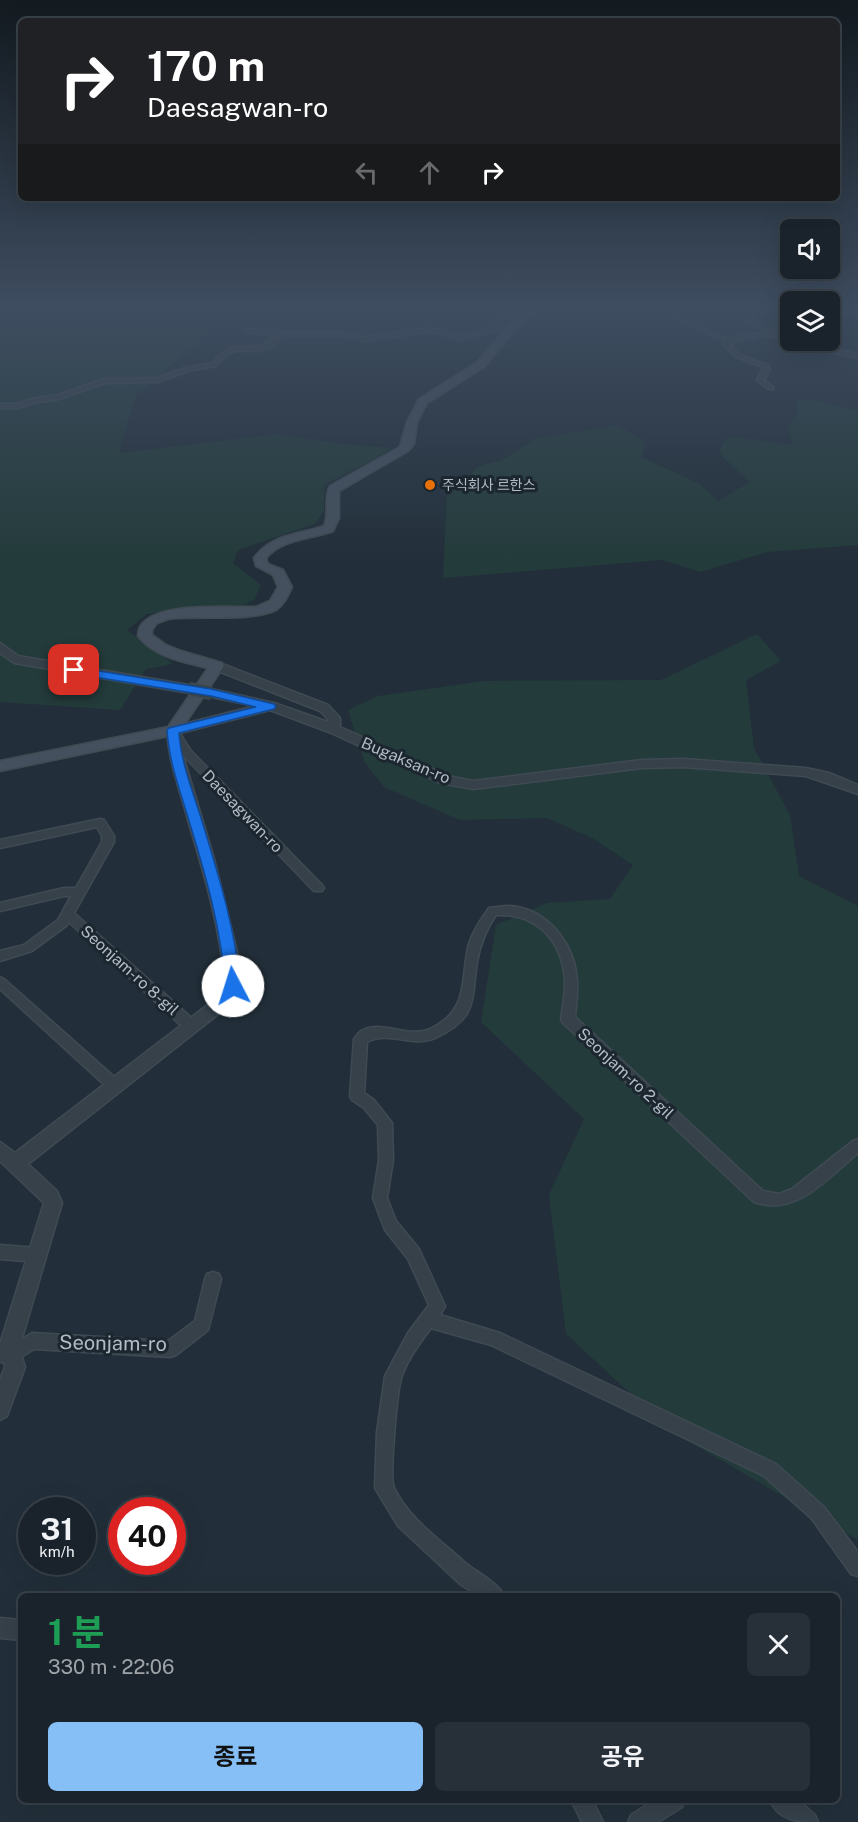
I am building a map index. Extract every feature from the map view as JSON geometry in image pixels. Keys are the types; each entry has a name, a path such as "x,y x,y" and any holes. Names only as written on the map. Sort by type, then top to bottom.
{"main road":[{"path":"0,766 173,730 217,666 155,647 146,640 143,633 147,625 152,620 183,613 252,613 270,607 282,598 285,587 278,573 262,566 260,558 265,549 273,543 316,534 329,528 335,516 331,495 334,489 404,449 408,444 412,422 423,401 437,391"}],"street":[{"path":"0,406 18,406 76,391"},
{"name":"Bugaksan-ro","path":"0,647 14,659 211,693 270,706 334,729 445,780 473,785 585,769 684,763 806,772 824,776 858,790"},
{"path":"217,666 324,708 334,718 334,729"},
{"path":"173,730 270,706"},
{"name":"Daesagwan-ro","path":"173,730 187,753 318,888"},
{"name":"Seonjam-ro 8-gil","path":"16,1163 191,1026 226,997 233,986 232,968 207,859 175,752 173,730"},
{"path":"0,844 100,823 108,836 108,842 68,914 50,933 28,948 0,956"},
{"path":"0,907 64,892 81,892"},
{"name":"Seonjam-ro 2-gil","path":"491,1593 467,1577 404,1520 384,1488 386,1432 393,1376 437,1306 414,1254 390,1225 380,1198 386,1160 385,1123 369,1104 357,1096 361,1039 375,1032 425,1037 448,1026 466,1007 474,948 484,924 493,911 520,911 537,919 554,934 566,956 571,981 568,1019 759,1197 779,1200 797,1194 858,1145"},
{"name":"Seonjam-ro 8-gil","path":"68,914 191,1026"},
{"path":"0,982 115,1086"},
{"path":"0,1150 16,1163 53,1203 9,1348 5,1354 15,1367 0,1408"},
{"path":"0,1252 38,1255"},
{"name":"Seonjam-ro","path":"5,1354 32,1341 170,1348 202,1325 213,1279"},
{"path":"428,1319 494,1338 770,1470 818,1513 858,1567"},
{"path":"0,1628 18,1630"},
{"path":"583,1803 593,1822"},
{"path":"638,1822 670,1803"},
{"path":"785,1803 800,1813 808,1822"}],"green space":[{"path":"0,391 141,391 136,395 119,453 278,434 335,443 391,448 324,485 324,510 315,524 238,550 233,563 261,585 254,600 235,609 186,609 147,614 127,630 173,664 146,669 120,710 0,702"},
{"path":"800,400 819,401 858,411 858,545 767,552 700,572 662,560 443,578 447,496 462,485 478,466 501,461 537,438 618,425 646,443 641,457 700,484 718,501 750,482 723,457 720,451 722,444 728,438 736,437 793,445 787,427 798,413 796,403"},
{"path":"757,634 781,661 746,680 754,748 790,815 799,876 858,906 858,1540 671,1431 566,1334 549,1195 584,1119 481,1022 496,925 547,903 610,899 633,865 594,839 547,818 460,820 384,787 365,763 348,710 378,696 484,681 661,680"}],"place":[{"name":"주식회사 르한스","path":"430,485"}],"route":[{"path":"74,670 211,693 270,706 173,730 175,752 207,859 231,960 233,986"}]}
